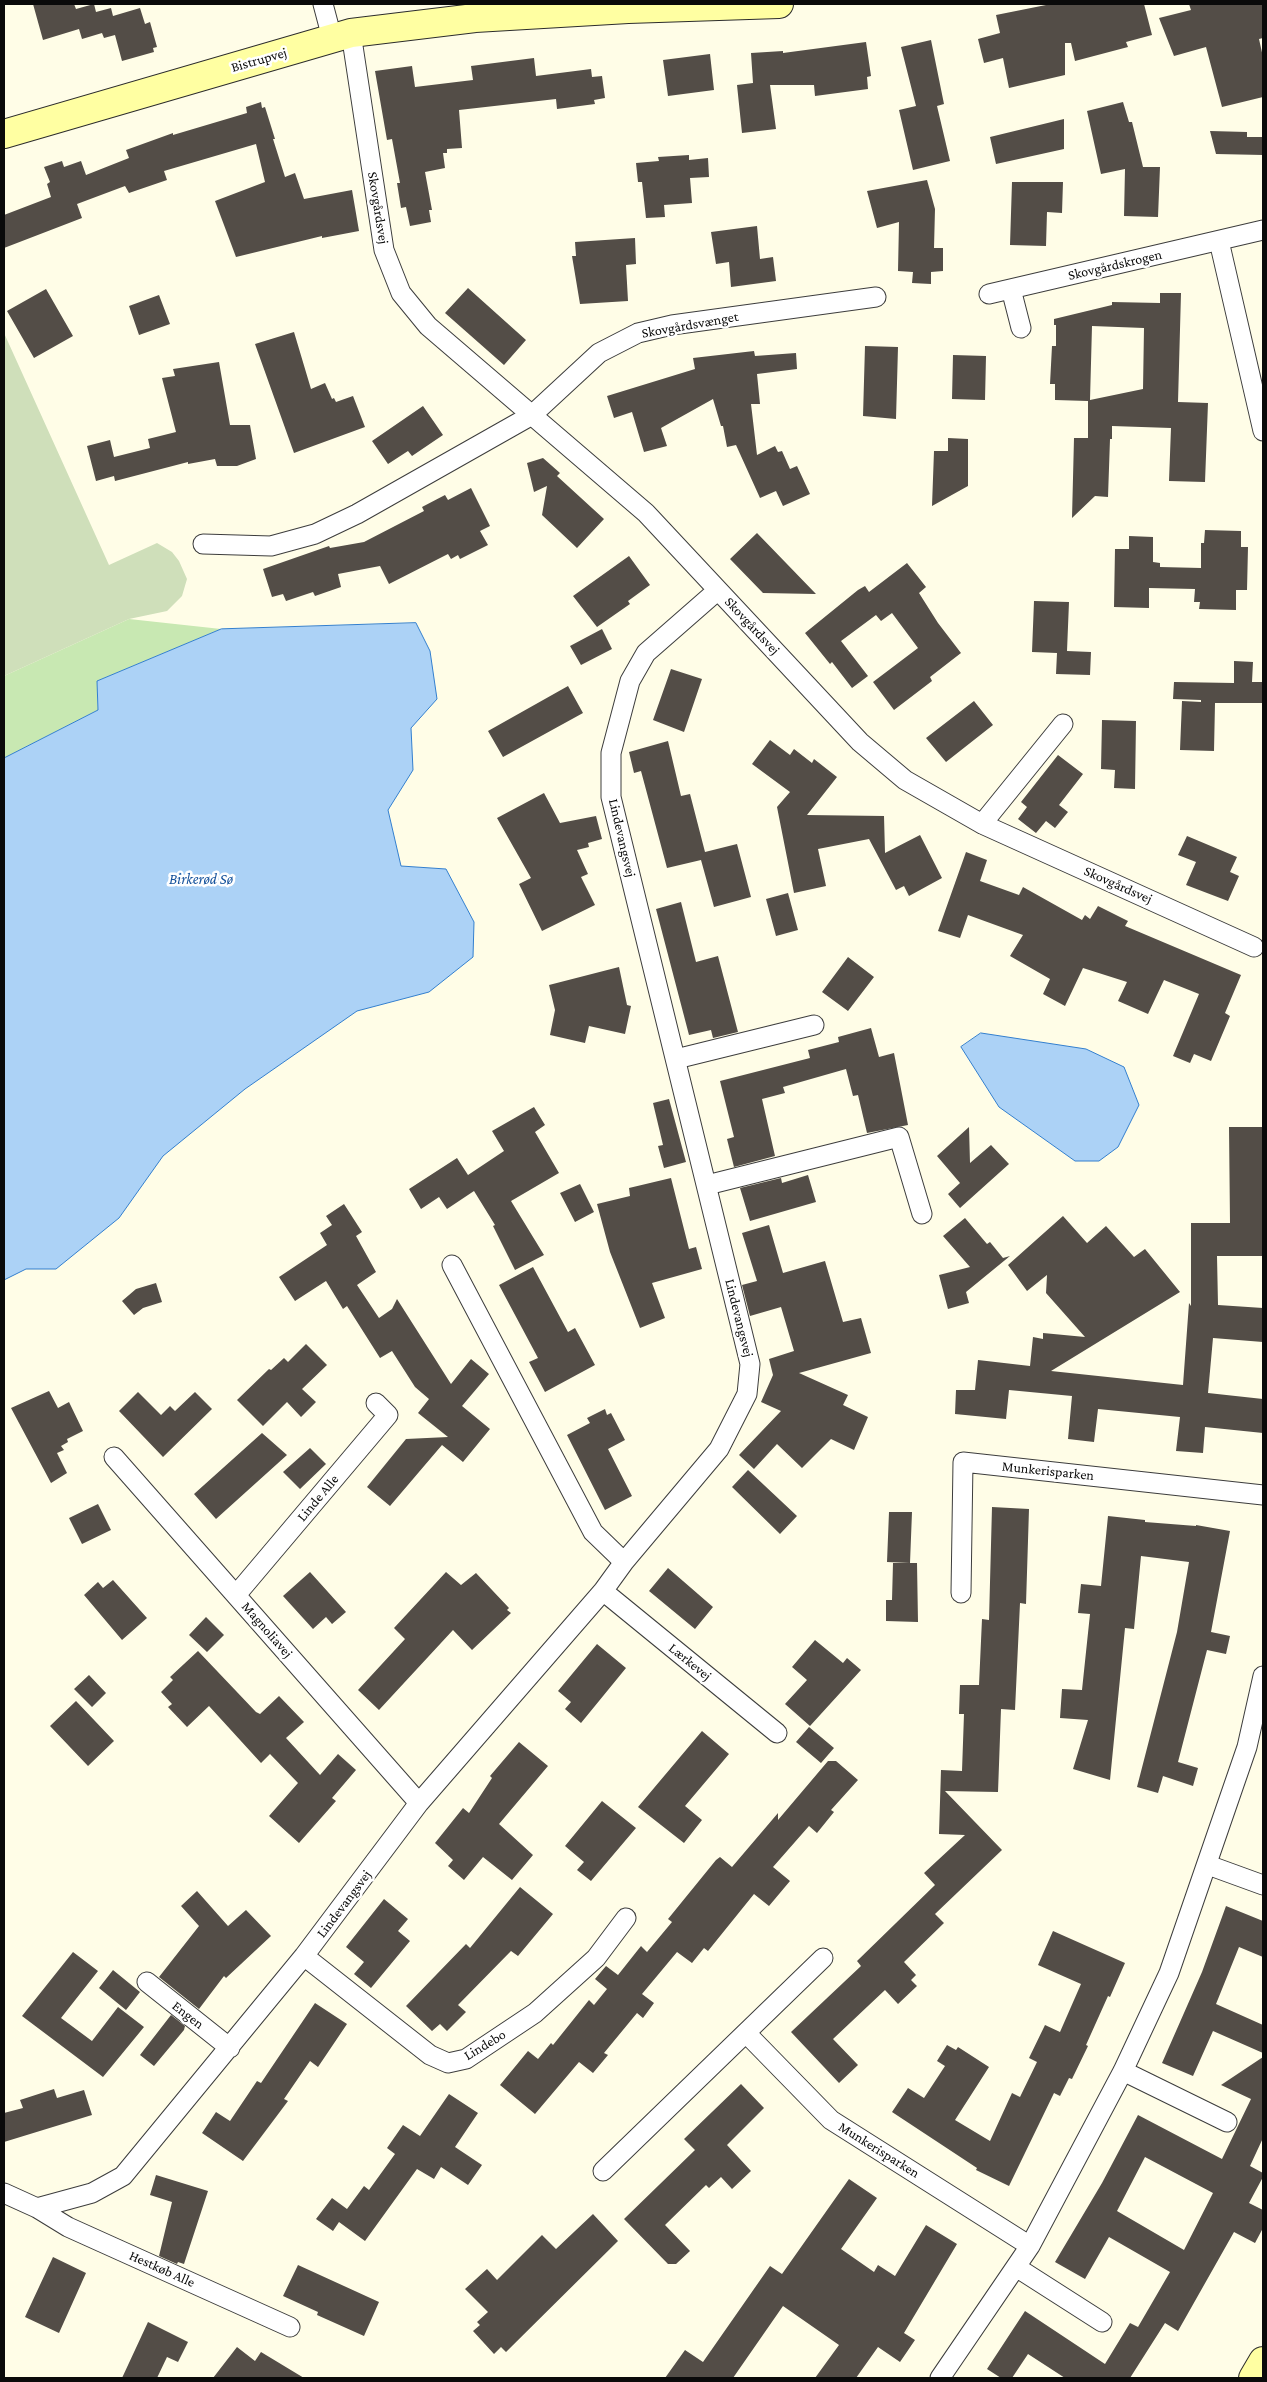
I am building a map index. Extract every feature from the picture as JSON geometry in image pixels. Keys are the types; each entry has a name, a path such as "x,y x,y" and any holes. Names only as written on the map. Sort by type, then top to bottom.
{"main road":[{"name":"Bistrupvej","path":"4,134 341,36 475,18 518,10 628,9 779,4"},
{"path":"1253,2378 1263,2361"}],"street":[{"name":"Skovgårdsvej","path":"322,4 341,36 384,250 402,292 428,326 646,513 860,742 905,780 982,824 1254,947"},
{"name":"Skovgårdskrogen","path":"988,294 1263,230"},
{"path":"1219,241 1263,431"},
{"path":"1011,289 1021,328"},
{"name":"Skovgårdsvænget","path":"532,415 599,352 638,333 672,325 876,297"},
{"path":"203,544 271,546 315,534 357,514 532,415"},
{"name":"Lindevangsvej","path":"37,2208 92,2193 122,2176 230,2048 304,1956 419,1803 603,1591 624,1562 718,1449 747,1394 750,1364 611,797 611,753 630,680 646,653 718,590"},
{"path":"982,824 1062,724"},
{"path":"676,1059 814,1025"},
{"path":"707,1185 898,1137 922,1214"},
{"path":"452,1265 593,1532 624,1562"},
{"name":"Linde Alle","path":"236,1595 388,1415 376,1403"},
{"name":"Magnoliavej","path":"114,1457 419,1803"},
{"name":"Munkerisparken","path":"961,1593 964,1462 1263,1494"},
{"name":"Lærkevej","path":"603,1591 777,1733"},
{"path":"940,2378 1030,2246 1123,2071 1169,1973 1208,1865 1255,1749 1263,1676"},
{"path":"1208,1865 1263,1886"},
{"name":"Lindebo","path":"304,1956 430,2055 448,2063 466,2060 535,2013 596,1958 626,1918"},
{"path":"603,2171 823,1958"},
{"name":"Engen","path":"147,1982 230,2048"},
{"name":"Munkerisparken","path":"746,2033 831,2120 1030,2246"},
{"path":"1123,2071 1227,2122"},
{"name":"Hestkøb Alle","path":"4,2193 37,2208 68,2227 290,2327"},
{"path":"1016,2266 1102,2322"}],"green space":[{"path":"4,333 109,565 157,543 172,552 179,561 187,579 182,596 167,611 129,619 4,676"},
{"path":"129,619 221,629 97,681 98,710 4,758 4,676"}],"water":[{"name":"Birkerød Sø","path":"416,623 430,651 437,699 411,728 413,770 388,810 401,866 446,869 474,922 473,957 429,992 357,1011 245,1089 163,1156 119,1218 56,1269 26,1269 4,1280 4,758 98,710 97,681 221,629"},
{"path":"981,1033 1086,1049 1124,1067 1139,1105 1118,1147 1099,1161 1075,1161 999,1107 961,1047"}],"building":[{"path":"33,4 74,4 76,9 94,4 96,12 111,8 113,16 140,8 145,24 150,22 157,47 153,48 154,52 122,61 115,35 104,38 102,33 82,39 79,29 43,40"},
{"path":"1051,4 1144,4 1152,35 1126,42 1128,47 1075,61 1071,43 1065,43 1065,75 1009,88 1003,58 984,63 978,39 1000,33 996,15"},
{"path":"1189,4 1263,4 1263,38 1259,39 1263,57 1263,97 1222,107 1206,47 1174,56 1159,18 1191,10"},
{"path":"931,40 944,104 937,106 950,161 913,170 899,110 916,106 901,47"},
{"path":"866,42 871,76 867,77 868,89 815,96 814,85 770,85 776,129 742,133 737,85 753,83 751,53 783,51 783,53"},
{"path":"710,54 714,90 668,96 663,60"},
{"path":"534,58 536,76 591,69 592,77 602,76 605,98 594,100 595,104 557,109 556,99 459,110 462,148 447,149 447,153 443,153 445,168 425,172 432,210 429,210 431,222 410,226 406,207 401,208 397,183 400,183 392,139 387,140 375,71 412,66 415,87 473,80 471,66"},
{"path":"261,102 262,108 265,107 285,177 295,173 304,199 352,190 359,231 322,238 322,236 236,257 215,201 265,182 256,144 164,171 167,180 129,193 125,186 77,204 82,218 4,248 4,215 51,197 47,184 50,182 44,167 62,161 64,167 81,161 86,175 129,158 126,150 173,133 173,135 247,113 246,107"},
{"path":"1123,102 1129,122 1132,122 1143,167 1160,167 1158,217 1124,216 1125,169 1101,174 1087,111"},
{"path":"1064,119 1064,149 996,164 990,137"},
{"path":"1210,131 1247,132 1247,137 1263,137 1263,155 1216,154"},
{"path":"689,155 689,160 708,158 709,177 690,178 692,203 664,205 665,217 646,218 642,182 638,182 636,163 659,161 658,157"},
{"path":"927,180 935,209 934,248 943,248 943,271 931,272 931,284 912,283 913,272 898,271 899,222 877,228 867,191"},
{"path":"1012,182 1063,182 1062,213 1047,212 1046,246 1010,245"},
{"path":"757,226 760,259 773,257 776,281 731,287 729,262 716,264 711,232"},
{"path":"635,238 636,264 626,265 628,301 580,304 572,256 576,256 575,242"},
{"path":"468,288 526,340 504,365 445,313"},
{"path":"46,289 73,336 34,358 7,311"},
{"path":"1160,293 1181,293 1178,402 1208,403 1205,482 1169,481 1171,428 1112,426 1108,497 1095,496 1072,518 1074,438 1088,438 1088,401 1055,400 1055,384 1050,384 1052,346 1056,346 1056,325 1054,325 1054,319 1112,305 1112,302 1160,303","holes":["1092,326 1144,328 1143,389 1090,400"]},
{"path":"159,295 170,324 139,335 129,306"},
{"path":"294,332 311,389 325,383 332,399 334,398 336,402 353,396 365,427 294,453 255,344"},
{"path":"865,346 898,347 896,419 863,416"},
{"path":"754,351 755,356 796,353 797,369 757,374 760,404 751,404 757,455 775,446 778,452 782,451 790,469 797,466 810,494 783,506 776,491 760,498 736,445 727,447 723,426 721,426 713,399 661,428 667,446 644,452 632,412 614,418 607,396 695,369 693,358"},
{"path":"953,355 986,356 985,400 952,399"},
{"path":"219,362 230,425 250,425 256,459 237,466 217,466 215,459 188,464 188,462 115,481 114,476 96,481 87,446 110,440 114,457 150,448 148,439 176,432 162,378 175,376 173,369"},
{"path":"423,406 443,435 412,456 408,451 388,464 372,441"},
{"path":"948,438 968,439 968,486 932,506 934,451 948,451"},
{"path":"543,458 560,473 557,476 604,519 577,548 542,515 547,486 534,492 527,463"},
{"path":"471,488 490,526 480,531 488,545 460,559 458,555 451,559 448,554 389,584 380,566 338,574 341,587 315,596 313,592 286,601 283,594 272,597 263,569 329,546 330,548 364,542 424,511 422,507 445,495 448,500"},
{"path":"1205,530 1241,531 1241,547 1248,547 1247,590 1236,590 1236,610 1199,609 1200,602 1194,602 1195,589 1149,588 1149,608 1114,607 1115,549 1129,549 1129,536 1153,537 1153,562 1160,563 1160,567 1201,568 1201,543 1204,543"},
{"path":"757,533 816,594 763,593 730,559"},
{"path":"629,556 650,585 628,601 630,604 597,627 573,596"},
{"path":"907,563 926,587 919,593 938,623 961,653 930,677 932,681 894,710 873,682 918,648 892,613 881,621 876,615 841,641 868,676 852,688 832,662 830,664 805,633 858,590 865,586 869,592"},
{"path":"1034,601 1069,602 1067,651 1091,652 1090,675 1056,674 1057,653 1032,652"},
{"path":"602,629 612,649 581,665 570,646"},
{"path":"1234,661 1253,662 1252,682 1263,682 1263,703 1215,703 1214,751 1180,750 1182,701 1201,702 1201,700 1173,699 1174,682 1234,683"},
{"path":"671,669 702,679 684,732 653,720"},
{"path":"568,686 583,713 503,757 488,731"},
{"path":"974,701 993,725 946,762 926,738"},
{"path":"1102,720 1136,721 1135,789 1114,788 1115,770 1101,769"},
{"path":"770,740 790,755 794,749 812,763 814,759 837,777 807,815 884,816 885,853 920,835 942,878 909,896 904,886 896,890 869,839 818,849 826,886 794,893 777,807 790,792 752,764"},
{"path":"668,741 681,796 690,794 705,852 737,844 751,897 714,907 701,860 667,868 641,771 634,773 629,752"},
{"path":"1058,755 1083,774 1059,805 1068,812 1055,828 1046,821 1036,833 1018,819 1027,807 1021,802"},
{"path":"544,793 560,823 596,816 602,839 588,843 589,847 577,850 588,874 581,877 595,905 542,931 519,884 531,878 497,818"},
{"path":"1187,836 1237,857 1230,872 1239,876 1228,901 1186,885 1196,862 1178,855"},
{"path":"966,852 987,860 980,881 1019,895 1023,887 1082,920 1085,915 1090,919 1098,906 1128,921 1125,926 1241,975 1225,1013 1230,1016 1211,1061 1194,1054 1190,1063 1173,1056 1199,994 1164,980 1148,1014 1118,1001 1127,982 1083,968 1065,1006 1043,994 1050,979 1010,956 1023,935 968,915 960,938 938,931"},
{"path":"788,893 798,930 776,936 766,899"},
{"path":"681,902 696,962 718,956 738,1032 713,1038 711,1030 689,1035 656,909"},
{"path":"848,957 874,977 848,1011 822,992"},
{"path":"619,967 627,1005 631,1006 625,1034 589,1026 585,1043 550,1035 555,1010 549,985"},
{"path":"871,1028 879,1057 894,1053 908,1125 867,1133 858,1095 853,1096 846,1069 783,1087 785,1093 762,1099 775,1156 734,1167 727,1139 734,1137 720,1081 810,1058 808,1050 839,1042 838,1037"},
{"path":"669,1099 686,1162 664,1168 658,1146 663,1145 653,1103"},
{"path":"534,1107 545,1125 535,1132 559,1173 511,1201 544,1255 515,1270 493,1226 495,1225 474,1191 447,1209 439,1197 421,1209 409,1189 457,1158 468,1175 504,1151 492,1131"},
{"path":"969,1127 970,1163 991,1145 1009,1164 960,1208 948,1194 960,1183 937,1156"},
{"path":"1229,1127 1263,1127 1263,1256 1217,1256 1218,1305 1263,1308 1263,1342 1213,1338 1208,1393 1263,1399 1263,1433 1205,1427 1203,1453 1176,1451 1180,1417 1098,1409 1094,1442 1068,1439 1072,1396 1009,1390 1006,1419 955,1414 956,1390 975,1390 978,1360 1030,1366 1033,1337 1043,1339 1043,1333 1085,1337 1046,1293 1047,1275 1027,1291 1008,1265 1063,1216 1087,1243 1106,1226 1134,1257 1145,1249 1180,1292 1051,1371 1183,1385 1189,1303 1191,1306 1191,1223 1230,1223"},
{"path":"808,1175 816,1202 750,1221 740,1188 781,1178 782,1183"},
{"path":"671,1178 689,1249 696,1247 702,1269 652,1283 665,1318 640,1328 610,1252 597,1204 630,1196 629,1188"},
{"path":"580,1184 594,1212 575,1222 560,1193"},
{"path":"344,1204 362,1232 356,1236 376,1272 357,1285 379,1318 392,1309 397,1299 451,1384 471,1359 489,1374 462,1406 490,1429 463,1462 442,1445 390,1506 367,1487 406,1439 448,1437 418,1413 429,1399 415,1387 392,1351 380,1358 347,1306 343,1309 326,1281 295,1301 279,1277 327,1245 320,1233 332,1225 326,1216"},
{"path":"965,1218 987,1244 990,1242 1003,1258 1010,1256 966,1292 969,1303 948,1309 939,1275 970,1267 943,1236"},
{"path":"769,1225 783,1273 825,1261 843,1322 861,1318 871,1353 799,1373 848,1395 843,1405 868,1417 854,1450 831,1439 802,1468 777,1444 754,1469 739,1455 781,1411 761,1402 773,1375 769,1359 794,1351 781,1307 750,1316 742,1285 757,1281 742,1233"},
{"path":"533,1267 568,1332 575,1328 595,1365 545,1392 529,1362 538,1358 499,1285"},
{"path":"156,1283 162,1302 143,1308 134,1315 122,1301 136,1289"},
{"path":"306,1344 327,1365 302,1389 316,1402 301,1417 287,1402 263,1426 237,1400 269,1369 271,1370 284,1358 288,1362"},
{"path":"49,1391 58,1408 69,1402 83,1431 67,1439 68,1442 61,1446 64,1450 57,1453 67,1473 51,1483 11,1408"},
{"path":"138,1392 161,1415 170,1406 175,1411 195,1392 212,1409 163,1457 119,1411"},
{"path":"605,1409 607,1415 611,1413 625,1440 608,1449 632,1496 605,1510 567,1435 590,1423 587,1418"},
{"path":"262,1433 287,1455 216,1519 194,1494"},
{"path":"310,1448 326,1464 300,1489 283,1472"},
{"path":"748,1470 797,1516 780,1534 732,1487"},
{"path":"98,1504 111,1530 82,1544 69,1518"},
{"path":"992,1507 1029,1509 1026,1604 1020,1603 1015,1710 1001,1709 998,1792 945,1791 1002,1850 935,1914 944,1923 904,1962 916,1975 911,1980 917,1986 898,2004 885,1990 833,2039 858,2065 839,2083 791,2032 861,1966 857,1961 935,1885 924,1873 965,1835 939,1834 941,1770 962,1771 964,1714 959,1714 960,1685 979,1685 982,1619 989,1620"},
{"path":"889,1512 912,1512 910,1563 887,1562"},
{"path":"1108,1516 1145,1520 1145,1522 1196,1525 1230,1531 1211,1632 1230,1636 1226,1654 1207,1650 1178,1762 1198,1768 1193,1786 1163,1776 1158,1793 1137,1787 1177,1632 1189,1562 1141,1556 1134,1629 1125,1628 1110,1780 1073,1769 1088,1720 1060,1718 1062,1689 1082,1690 1090,1614 1078,1613 1081,1584 1101,1586"},
{"path":"893,1563 917,1563 918,1622 886,1621 886,1600 892,1600"},
{"path":"668,1568 713,1607 695,1629 649,1591"},
{"path":"310,1572 346,1612 332,1624 326,1617 313,1629 283,1596"},
{"path":"446,1572 461,1585 476,1573 509,1608 507,1610 511,1613 472,1650 453,1630 379,1710 358,1690 405,1639 394,1628"},
{"path":"113,1580 147,1618 122,1640 84,1595 98,1582 103,1588"},
{"path":"206,1617 224,1635 207,1652 189,1635"},
{"path":"815,1640 843,1663 847,1658 861,1670 810,1726 785,1704 807,1680 792,1667"},
{"path":"597,1644 626,1668 581,1723 565,1709 571,1702 558,1691"},
{"path":"198,1651 256,1712 260,1714 279,1696 304,1722 286,1738 320,1775 338,1754 356,1770 332,1798 336,1801 299,1843 269,1816 298,1783 270,1754 261,1763 209,1706 187,1727 168,1707 172,1704 161,1692 173,1680 170,1677"},
{"path":"89,1675 106,1693 92,1707 74,1689"},
{"path":"76,1701 114,1741 88,1766 50,1726"},
{"path":"809,1727 834,1748 821,1763 796,1742"},
{"path":"702,1731 729,1754 685,1806 702,1820 684,1843 638,1807"},
{"path":"519,1742 548,1766 499,1824 533,1855 512,1880 483,1857 464,1880 448,1866 453,1860 435,1843 463,1808 469,1813 492,1778 490,1776"},
{"path":"828,1761 836,1761 858,1780 831,1810 834,1812 817,1833 809,1826 773,1867 790,1881 769,1906 754,1894 708,1951 704,1948 692,1963 677,1952 642,1994 654,2003 643,2018 637,2013 604,2053 608,2055 593,2073 579,2062 535,2114 500,2085 528,2051 538,2059 551,2043 553,2045 589,2000 594,2005 607,1989 595,1979 606,1966 618,1975 641,1946 647,1952 672,1922 668,1919 716,1860 720,1857 732,1867 778,1813 778,1820"},
{"path":"602,1801 636,1828 591,1881 577,1870 584,1862 565,1846"},
{"path":"520,1887 553,1914 518,1956 511,1951 458,2005 466,2012 447,2031 440,2024 432,2031 406,2006 466,1944 470,1948"},
{"path":"197,1891 228,1926 246,1910 271,1936 226,1978 224,1976 199,2009 159,1977 199,1926 181,1906"},
{"path":"384,1899 408,1919 398,1931 410,1941 371,1988 354,1974 364,1962 346,1947"},
{"path":"1226,1906 1263,1921 1263,1957 1239,1947 1216,2004 1263,2025 1263,2053 1213,2031 1193,2076 1162,2063 1202,1972"},
{"path":"1053,1931 1125,1963 1110,1997 1108,1996 1086,2045 1088,2046 1072,2079 1069,2078 1060,2096 1054,2093 1009,2186 976,2170 977,2168 892,2112 908,2088 924,2098 945,2066 937,2061 947,2045 956,2050 958,2047 989,2067 955,2120 990,2141 1012,2093 1020,2097 1037,2062 1029,2058 1045,2025 1060,2032 1081,1984 1038,1965"},
{"path":"73,1952 98,1971 61,2018 92,2041 118,2007 144,2027 103,2077 22,2016"},
{"path":"113,1970 140,1992 126,2010 99,1988"},
{"path":"315,2003 347,2024 318,2067 310,2061 284,2099 288,2101 243,2161 202,2133 216,2112 230,2121 257,2081 261,2083"},
{"path":"171,2015 185,2026 184,2030 154,2066 140,2055"},
{"path":"1263,2057 1263,2138 1250,2166 1263,2173 1263,2177 1249,2203 1263,2210 1263,2228 1255,2243 1234,2232 1178,2331 1165,2323 1130,2378 1065,2378 1028,2354 1012,2378 1001,2378 987,2369 1025,2311 1105,2364 1130,2323 1138,2327 1170,2272 1109,2237 1085,2279 1055,2262 1102,2183 1138,2115 1222,2159 1251,2099 1221,2085","holes":["1145,2157 1213,2193 1184,2250 1117,2211"]},
{"path":"741,2084 764,2108 727,2145 751,2171 732,2189 721,2177 709,2188 706,2185 665,2225 690,2251 676,2264 668,2264 624,2219 695,2150 684,2139"},
{"path":"54,2089 57,2098 84,2090 92,2115 4,2142 4,2113 23,2108 20,2100"},
{"path":"449,2094 478,2113 455,2147 482,2165 468,2185 441,2167 434,2179 417,2169 365,2241 339,2222 333,2231 316,2219 332,2198 347,2209 364,2186 369,2190 395,2154 387,2148 403,2125 420,2136"},
{"path":"156,2175 208,2191 184,2264 178,2262 177,2264 159,2256 172,2202 150,2195"},
{"path":"849,2179 877,2198 841,2249 874,2272 878,2265 895,2276 926,2225 957,2244 904,2333 915,2340 900,2362 878,2347 856,2378 815,2378 839,2345 783,2306 733,2378 665,2378 685,2350 703,2362 770,2266 782,2274"},
{"path":"593,2214 618,2241 506,2352 501,2347 494,2354 473,2331 480,2325 477,2322 488,2312 465,2289 487,2269 497,2280 542,2235 556,2249"},
{"path":"53,2257 86,2273 59,2333 25,2317"},
{"path":"298,2265 379,2302 364,2336 317,2315 318,2312 283,2296"},
{"path":"148,2322 188,2342 178,2362 167,2357 157,2378 122,2378"},
{"path":"237,2347 255,2361 261,2352 304,2378 213,2378"}]}
